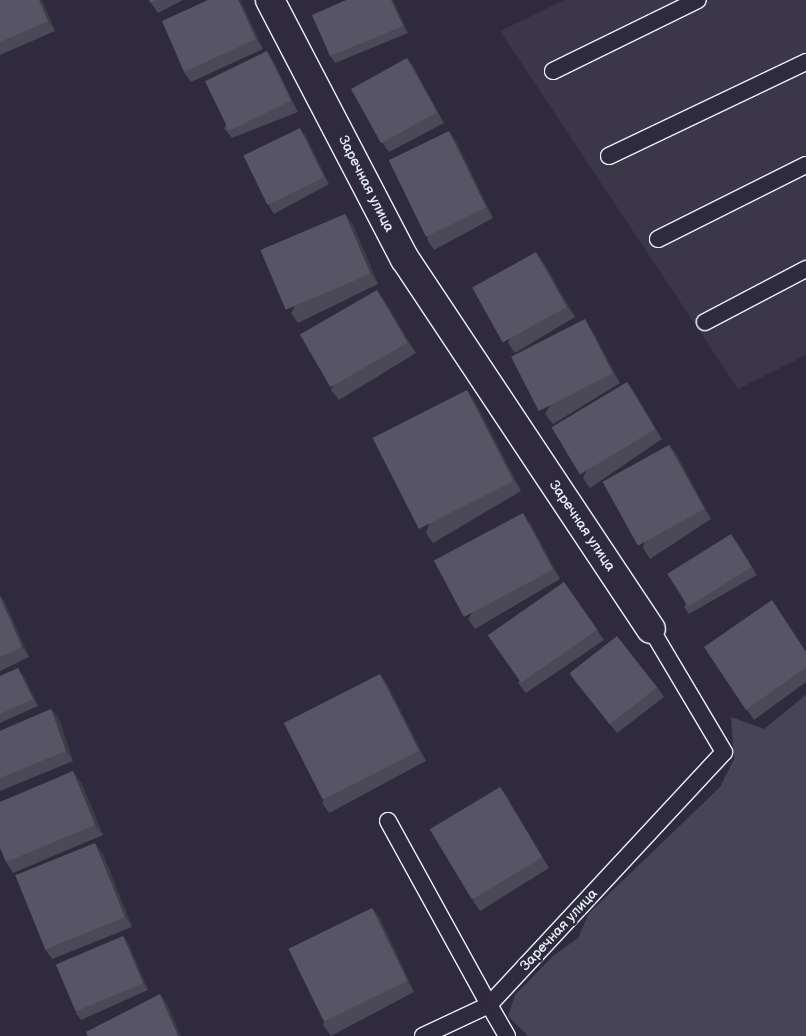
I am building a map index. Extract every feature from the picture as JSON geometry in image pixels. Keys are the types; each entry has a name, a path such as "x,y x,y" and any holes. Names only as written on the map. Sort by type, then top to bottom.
{"street":[{"name":"Заречная улица","path":"270,0 404,259 651,629"}],"lane":[{"path":"552,71 698,0"},
{"path":"609,156 806,62"},
{"path":"658,239 806,165"},
{"path":"705,322 806,269"},
{"name":"Заречная улица","path":"489,1006 724,752 651,629"},
{"path":"388,821 507,1036"},
{"path":"423,1036 489,1006"}],"shaded area":[{"path":"564,0 806,0 806,355 738,389 500,31"},
{"path":"806,695 806,1036 528,1036 508,1016 515,995 553,956 578,938 589,913 720,787 734,759 731,717 764,729"}],"building":[{"path":"0,0 39,0 48,21 0,42"},
{"path":"208,0 238,0 256,39 184,72 162,21"},
{"path":"346,0 391,0 403,26 330,56 312,15"},
{"path":"267,51 291,100 229,131 205,81"},
{"path":"407,58 437,112 381,143 351,89"},
{"path":"300,128 324,177 267,205 243,156"},
{"path":"449,131 486,207 426,237 389,160"},
{"path":"345,214 370,274 286,310 260,250"},
{"path":"536,252 567,307 503,342 472,287"},
{"path":"377,290 408,343 330,387 300,334"},
{"path":"585,319 613,373 539,411 511,357"},
{"path":"627,382 655,429 580,474 552,427"},
{"path":"467,390 513,481 419,529 373,438"},
{"path":"669,445 704,509 638,546 603,482"},
{"path":"523,513 553,570 464,617 434,560"},
{"path":"731,534 752,567 688,607 667,574"},
{"path":"564,582 597,630 521,683 488,635"},
{"path":"0,597 22,647 0,657"},
{"path":"772,600 806,652 806,667 746,710 704,647"},
{"path":"617,636 657,687 610,724 570,673"},
{"path":"18,668 33,699 0,714 0,676"},
{"path":"380,674 419,751 323,800 284,723"},
{"path":"51,709 66,751 0,778 0,731"},
{"path":"73,771 95,825 6,862 0,848 0,802"},
{"path":"500,787 542,857 472,900 430,829"},
{"path":"95,843 125,917 45,949 15,875"},
{"path":"372,908 408,981 324,1022 288,949"},
{"path":"123,936 143,983 76,1011 56,965"},
{"path":"160,994 178,1036 88,1036 86,1032"}]}
